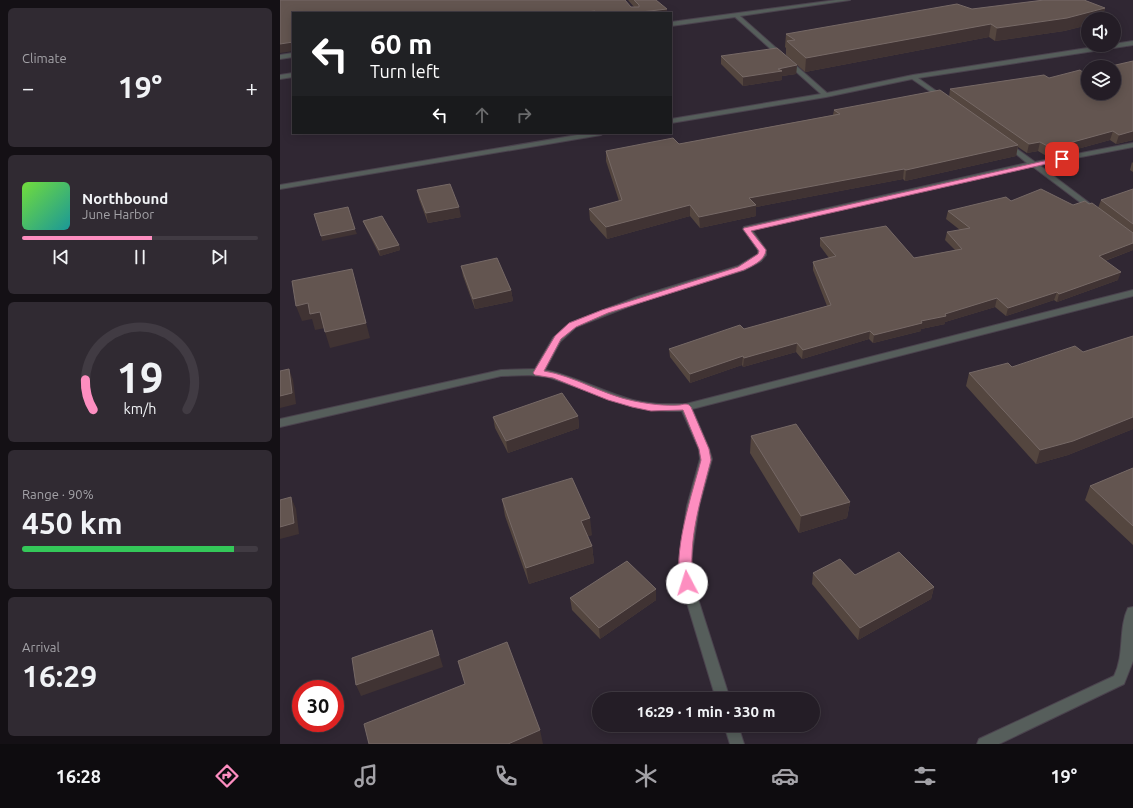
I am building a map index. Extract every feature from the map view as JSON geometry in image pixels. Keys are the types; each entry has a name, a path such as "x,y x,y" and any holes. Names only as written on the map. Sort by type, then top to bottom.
{"street":[{"path":"672,24 847,0"},
{"path":"736,15 826,95"},
{"path":"672,121 826,95 913,77 1133,44"},
{"path":"280,56 292,55"},
{"path":"280,76 292,75"},
{"path":"913,77 952,104"},
{"path":"280,187 595,134"},
{"path":"1002,140 1102,216"},
{"path":"538,373 558,338 572,325 640,299 741,268 758,259 762,255 762,250 746,229 1033,164 1133,145"},
{"path":"280,423 501,373 538,373 555,376 611,398 632,404 658,408 686,407 1133,293"},
{"path":"686,407 704,449 706,460 688,532 685,560 687,583 721,692"},
{"path":"984,744 1119,680 1125,670 1129,622 1133,612"},
{"path":"733,732 737,744"}],"building":[{"path":"280,0 625,0 631,7 639,7 634,0 656,0 667,9 641,12 292,12 292,42 280,44"},
{"path":"1044,0 1084,0 1105,8 1090,12 1081,12 1081,14 1067,18 997,28 991,24 806,58 787,41 795,40 786,34 957,4 972,9"},
{"path":"777,48 797,65 778,69 782,71 743,77 721,56"},
{"path":"1133,61 1133,131 1119,135 1113,131 1051,148 1040,142 1029,144 950,89 1044,75 1049,78 1080,70 1081,100 1121,100 1121,64"},
{"path":"940,90 1018,145 906,170 904,169 749,198 756,205 699,217 690,205 606,227 589,209 622,200 606,151 673,138 679,144 840,114 834,110"},
{"path":"450,184 459,207 426,213 417,190"},
{"path":"1041,189 1073,205 1085,201 1089,204 1092,203 1133,233 1133,243 1099,256 1121,272 1059,294 1057,292 1008,308 997,298 945,314 946,316 921,321 922,323 874,335 870,331 803,350 797,343 744,358 743,356 690,374 669,349 740,325 744,329 831,305 813,262 836,256 820,238 886,226 914,258 962,249 947,232 970,228 948,211 1006,197 1011,201"},
{"path":"1133,189 1133,224 1101,200"},
{"path":"348,207 355,229 321,236 314,214"},
{"path":"382,216 399,245 379,250 363,221"},
{"path":"497,258 511,290 473,299 461,266"},
{"path":"352,269 366,323 325,332 320,312 310,314 308,303 296,306 292,281"},
{"path":"1133,336 1133,417 1073,441 1040,450 969,373 1008,363 1012,367 1075,346 1083,352"},
{"path":"289,369 292,393 280,396 280,371"},
{"path":"562,393 578,416 506,441 493,417"},
{"path":"796,424 850,502 801,516 751,436"},
{"path":"1133,468 1133,526 1090,486"},
{"path":"572,478 590,518 581,521 592,546 526,568 502,499"},
{"path":"291,497 294,523 280,527 280,500"},
{"path":"899,552 934,587 860,628 813,573 840,559 855,575"},
{"path":"627,561 656,589 599,628 570,598"},
{"path":"432,630 439,655 356,685 352,658"},
{"path":"507,642 540,730 508,744 369,744 364,724 465,684 458,661"}],"route":[{"path":"687,583 685,560 688,532 693,506 706,460 704,449 686,407 670,409 651,408 632,404 611,398 555,376 538,373 558,338 572,325 605,312 640,299 741,268 752,263 762,255 762,250 746,229 1033,164 1062,159"}]}
